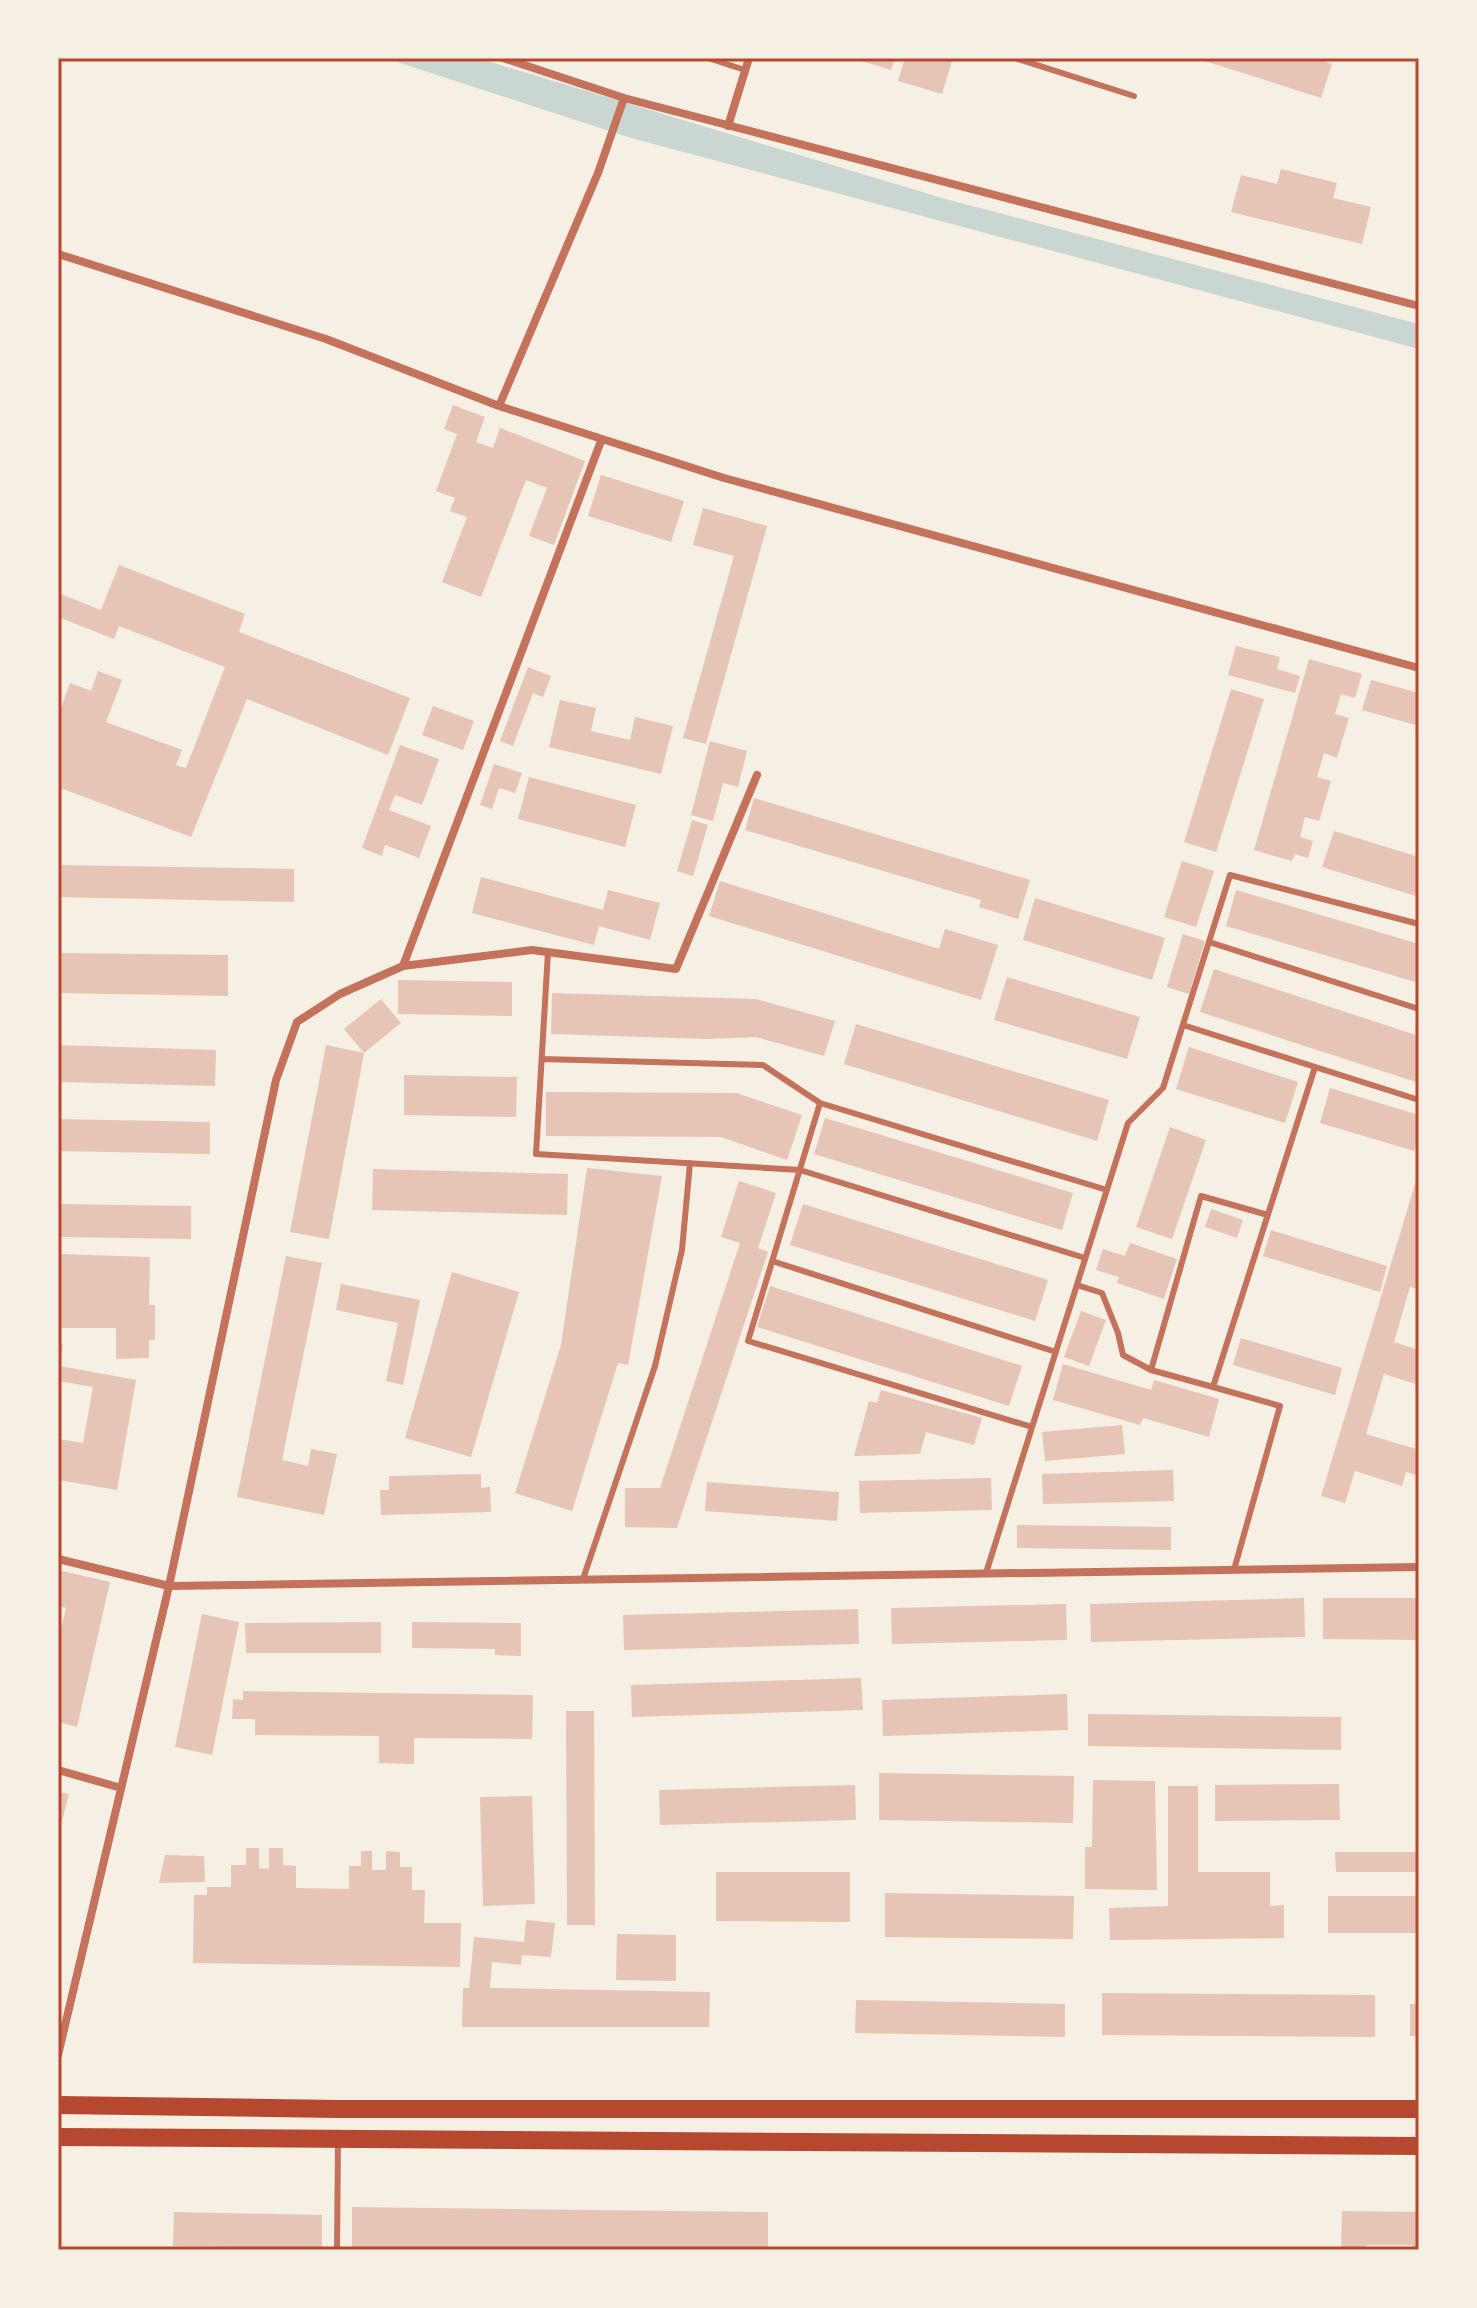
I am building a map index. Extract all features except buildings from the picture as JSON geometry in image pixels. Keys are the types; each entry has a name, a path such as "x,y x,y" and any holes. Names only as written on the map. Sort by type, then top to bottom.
{"main road":[{"path":"58,2105 339,2109 1419,2109"},
{"path":"58,2137 1419,2146"}],"street":[{"path":"503,58 624,98 1419,306"},
{"path":"728,126 749,58"},
{"path":"499,406 598,173 624,98"},
{"path":"58,254 326,339 499,406 739,483 1419,668"},
{"path":"403,966 601,441"},
{"path":"58,2055 169,1586 276,1080 297,1022 340,994 403,966 532,950 676,969 757,775"},
{"path":"58,1559 169,1586 1419,1567"},
{"path":"58,1770 121,1788"}],"lane":[{"path":"708,58 745,70"},
{"path":"1015,58 1134,96"},
{"path":"986,1573 1128,1123 1163,1088 1230,875 1419,924"},
{"path":"1209,942 1419,1009"},
{"path":"548,952 536,1154 800,1170 1085,1258"},
{"path":"1183,1025 1419,1100"},
{"path":"542,1059 763,1065 820,1103 1107,1190"},
{"path":"1213,1387 1315,1067"},
{"path":"820,1103 748,1341 1032,1427"},
{"path":"583,1579 655,1366 682,1250 690,1163"},
{"path":"1151,1370 1201,1196 1268,1215"},
{"path":"772,1261 1056,1352"},
{"path":"1077,1285 1102,1293 1123,1355 1151,1370 1280,1406 1234,1570"},
{"path":"337,2250 338,2138"}],"shaded area":[{"path":"385,58 477,58 942,198 1419,324 1419,349 631,138"}]}
